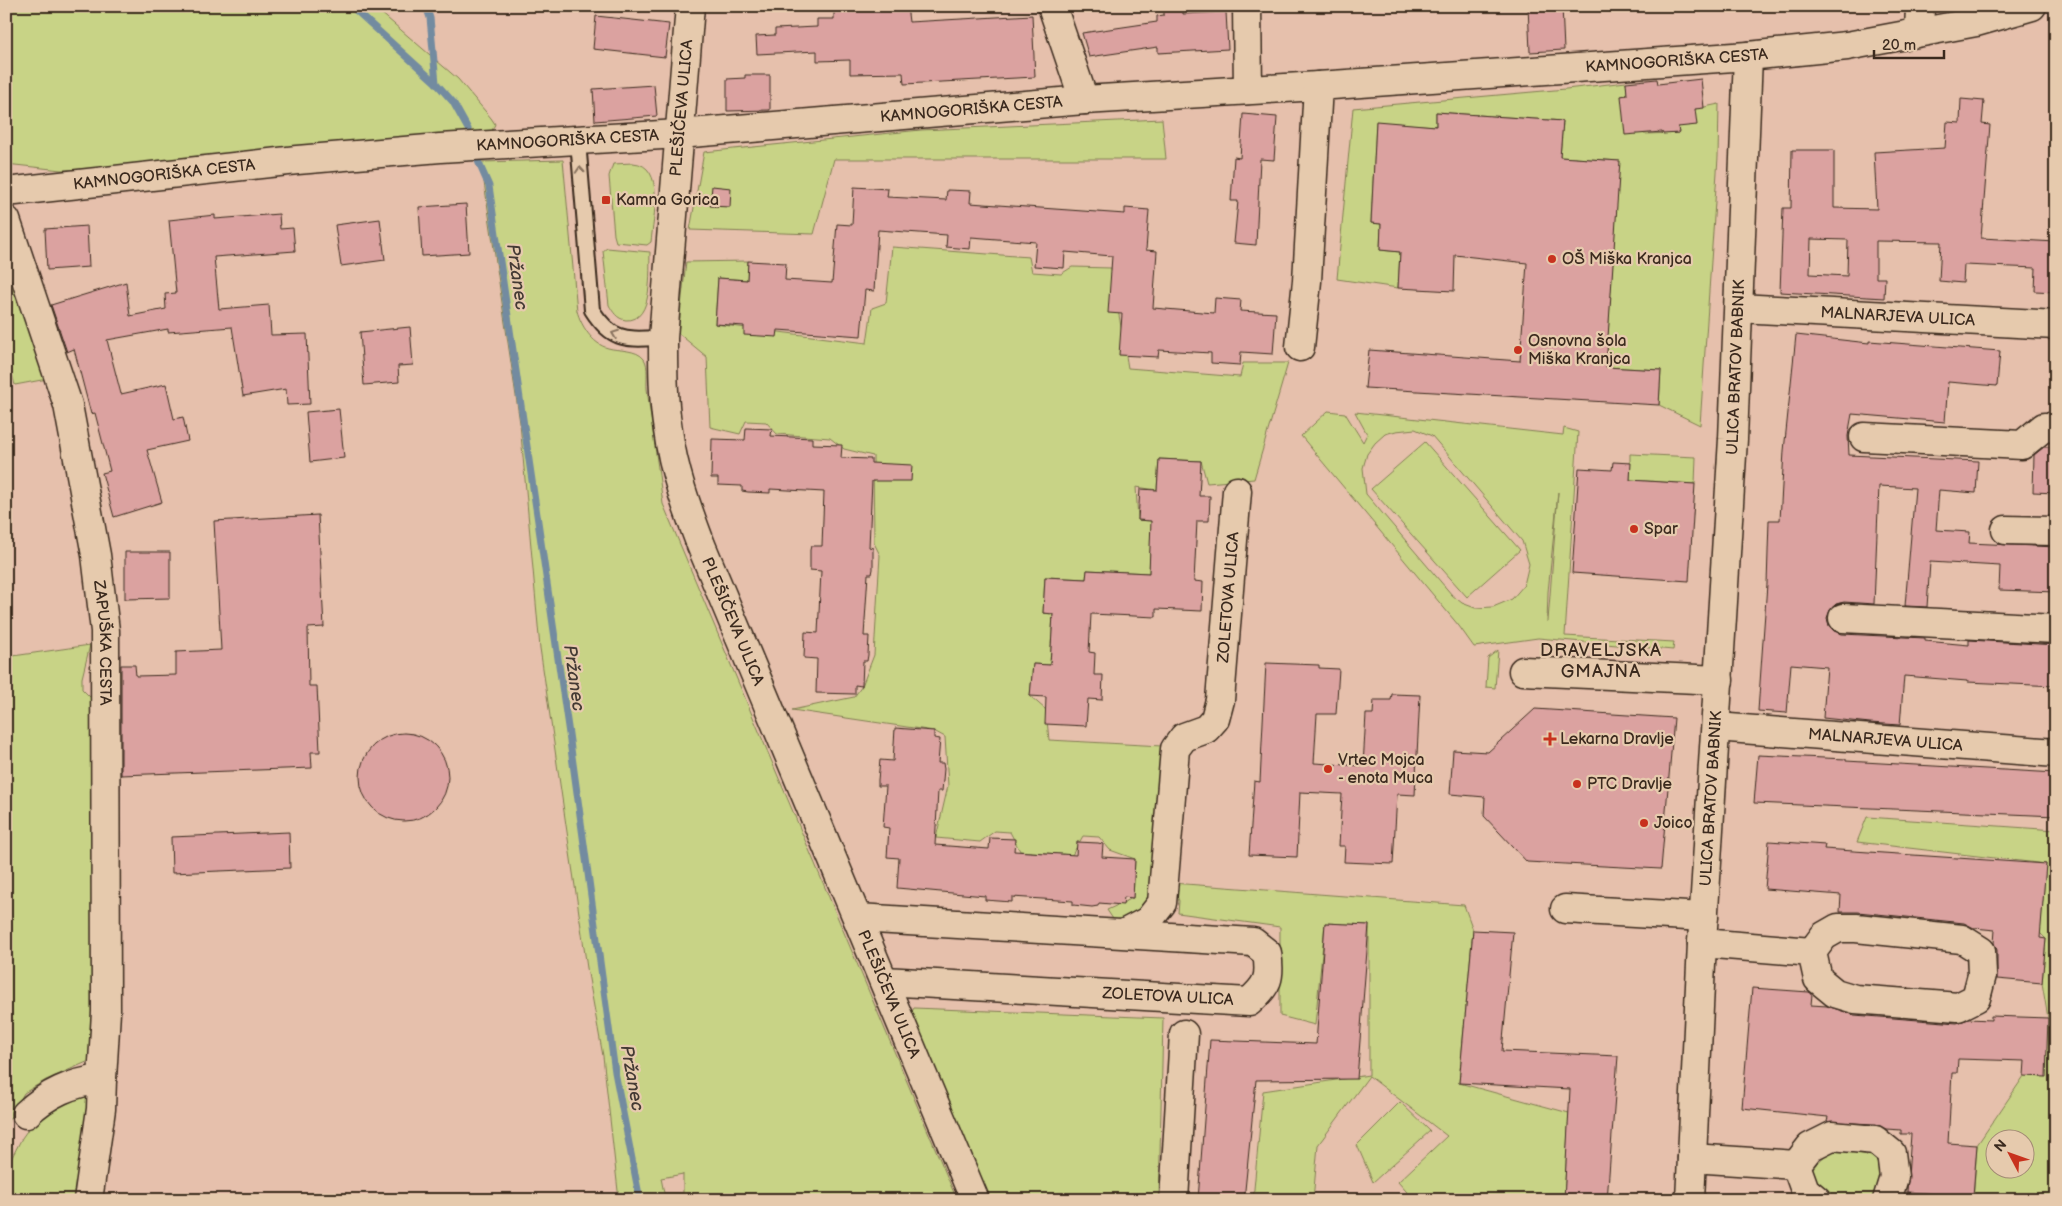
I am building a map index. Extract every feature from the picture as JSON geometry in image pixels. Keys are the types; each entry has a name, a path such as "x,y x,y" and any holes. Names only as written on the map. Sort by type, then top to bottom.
{"street":[{"name":"PLEŠIČEVA ULICA","path":"690,6 663,338 663,385 668,432 684,500 701,545 975,1200"},
{"path":"1052,6 1084,100"},
{"path":"1246,6 1248,90"},
{"name":"KAMNOGORIŠKA CESTA","path":"6,192 297,160 440,148 679,134 1084,100 1318,86 1748,56 1847,46 1920,19 1976,22 2032,6"},
{"name":"ULICA BRATOV BABNIK","path":"1690,1200 1703,930 1739,308 1748,56"},
{"path":"1300,347 1307,281 1318,86"},
{"name":"ZAPUŠKA CESTA","path":"6,220 68,405 93,535 102,604 105,651 106,1012 101,1108 88,1200"},
{"name":"MALNARJEVA ULICA","path":"1739,308 2056,325"},
{"path":"1864,437 2022,445 2044,427 2056,428"},
{"name":"ZOLETOVA ULICA","path":"1125,933 1148,921 1162,902 1175,749 1184,738 1206,729 1215,719 1220,700 1238,491"},
{"path":"2006,530 2056,531"},
{"path":"1843,618 2056,629"},
{"path":"1523,671 1718,680"},
{"name":"MALNARJEVA ULICA","path":"1716,727 2056,753"},
{"path":"1565,909 1703,930 1812,952"},
{"name":"ZOLETOVA ULICA","path":"858,918 1253,942 1267,953 1270,972 1262,991 1249,1002 884,980"},
{"path":"1838,928 1856,928 1962,939 1981,951 1982,974 1976,998 1958,1007 1855,999 1835,992 1818,979 1812,952 1824,936 1838,928"},
{"path":"1174,1200 1184,1034"},
{"path":"26,1114 44,1098 61,1088 102,1079"},
{"path":"1796,1165 1810,1146 1832,1136 1875,1140 1891,1153 1894,1177 1887,1200"},
{"path":"1692,1158 1796,1165"},
{"path":"1796,1165 1805,1190 1817,1200"}],"lane":[{"path":"578,141 592,310 606,330 614,335 635,339 663,338"}],"green space":[{"path":"6,6 369,6 380,12 458,79 495,124 491,133 121,168 61,170 6,164"},
{"path":"1626,82 1627,95 1621,96 1643,127 1644,134 1679,133 1678,127 1695,109 1719,104 1718,157 1700,425 1659,405 1661,370 1606,367 1619,161 1560,157 1563,121 1436,112 1436,126 1376,122 1371,223 1381,224 1380,250 1400,252 1398,288 1337,279 1353,108"},
{"path":"1162,119 1166,159 834,159 814,234 690,230 704,152 921,130"},
{"path":"563,160 577,311 584,328 602,346 637,353 646,362 647,389 663,504 957,1200 619,1200 603,1056 587,968 540,648 520,423 481,162","holes":["683,1174 683,1193 664,1193 661,1178"]},
{"path":"633,163 643,166 650,173 654,183 654,220 651,242 647,245 616,242 614,235 609,176 613,164"},
{"path":"892,247 1029,257 1032,272 1061,274 1072,267 1111,268 1128,368 1240,377 1243,363 1288,363 1254,479 1207,483 1201,461 1159,459 1157,490 1136,487 1138,520 1152,521 1149,573 1087,570 1086,579 1045,577 1043,613 1053,614 1050,665 1033,664 1030,696 1046,710 1049,740 1162,746 1152,900 1139,918 1115,922 1107,910 1133,898 1135,859 1110,850 1099,837 1083,836 1072,855 1020,851 1010,832 995,831 980,842 936,838 948,786 945,737 934,731 792,710 854,697 862,686 874,655 880,555 874,543 873,456 844,449 830,438 777,434 766,422 746,421 740,434 710,427 707,357 678,333 686,262 748,261 747,280 718,278 715,324 867,343 872,308 886,303"},
{"path":"607,248 650,252 646,304 641,313 635,318 626,320 618,317 609,305 603,251"},
{"path":"6,262 47,379 15,385 6,354"},
{"path":"1328,411 1345,413 1363,442 1367,434 1355,412 1563,435 1564,428 1578,432 1565,636 1674,642 1673,650 1538,638 1474,647 1459,626 1301,436","holes":["1415,429 1432,436 1522,541 1529,564 1524,585 1512,599 1493,607 1475,608 1462,603 1452,595 1366,494 1363,468 1367,454 1375,443 1385,434","1558,492 1548,621 1547,622 1548,592"]},
{"path":"1425,442 1520,550 1467,597 1371,489"},
{"path":"1630,454 1696,457 1695,484 1630,480"},
{"path":"90,645 82,678 82,689 96,703 93,1050 89,1061 46,1080 24,1093 6,1125 6,657"},
{"path":"1498,650 1495,688 1486,687 1488,658"},
{"path":"1867,817 2056,830 2056,1200 1973,1200 1977,1145 1984,1135 1984,1178 2034,1178 2034,1128 1989,1128 2024,1076 2048,1018 2042,983 2046,939 2040,933 2046,864 1857,842"},
{"path":"1172,883 1464,905 1473,930 1459,1083 1569,1113 1564,1200 1414,1200 1398,1182 1447,1136 1369,1076 1318,1145 1313,1200 1253,1200 1263,1091 1369,1075 1369,925 1325,923 1315,1025 1280,1016 1280,927 1178,913 1179,901"},
{"path":"914,1008 1163,1018 1159,1200 986,1200 908,1018"},
{"path":"77,1094 91,1096 81,1200 6,1200 6,1179 11,1159 22,1138 36,1118"},
{"path":"1400,1102 1430,1131 1373,1182 1357,1145"},
{"path":"1833,1148 1871,1156 1882,1166 1882,1188 1873,1200 1831,1200 1814,1188 1808,1172"}],"building":[{"path":"834,6 907,6 909,22 1032,15 1035,77 904,84 903,73 850,74 850,60 817,61 817,51 757,54 756,36 775,35 775,29 817,27 817,19 834,19"},
{"path":"1164,6 1183,6 1183,14 1226,12 1228,49 1158,53 1158,47 1089,57 1082,33 1157,22 1157,16 1164,15"},
{"path":"1528,6 1562,6 1564,50 1530,52"},
{"path":"596,16 669,24 665,57 593,49"},
{"path":"745,75 770,75 770,110 727,111 727,79 745,78"},
{"path":"1657,79 1658,84 1701,79 1704,108 1695,109 1697,125 1678,127 1679,133 1663,134 1662,132 1625,135 1621,96 1627,95 1626,82"},
{"path":"654,85 657,116 595,121 593,89"},
{"path":"1961,99 1984,101 1982,124 1990,125 1981,238 2056,242 2056,292 2035,291 2036,268 1964,265 1963,283 1939,281 1941,242 1876,241 1876,278 1885,278 1884,298 1780,292 1783,208 1791,208 1792,150 1834,150 1834,208 1877,209 1874,152 1945,148 1947,122 1960,123","holes":["1811,239 1848,240 1847,276 1810,274"]},
{"name":"OŠ Miška Kranjca","path":"1436,112 1563,121 1560,157 1620,161 1606,367 1661,370 1659,405 1365,388 1369,350 1520,361 1527,263 1455,255 1454,291 1398,288 1400,252 1380,250 1381,224 1371,223 1376,121 1436,126"},
{"path":"1243,114 1277,117 1274,160 1260,159 1256,245 1234,243 1238,201 1231,201 1234,157 1240,158"},
{"path":"712,186 731,188 730,207 710,206"},
{"path":"854,187 888,189 887,197 946,200 947,190 971,191 970,203 1125,214 1125,208 1149,210 1146,250 1157,251 1153,308 1214,313 1215,298 1241,300 1240,311 1276,313 1273,354 1241,352 1240,365 1211,363 1211,353 1159,350 1158,357 1119,355 1122,314 1108,313 1112,256 1065,252 1064,268 1034,266 1036,242 971,237 970,249 946,247 947,235 878,230 874,291 865,290 861,336 778,330 777,337 744,335 744,326 715,324 718,278 747,280 748,261 786,263 785,280 832,283 837,224 852,225"},
{"path":"466,204 469,253 422,256 419,207"},
{"path":"279,214 280,229 293,228 295,251 214,257 219,309 269,305 271,335 307,334 310,404 287,405 286,389 243,396 232,327 168,332 168,329 107,340 121,394 166,384 174,419 183,417 188,441 147,450 162,502 114,517 102,473 110,471 95,413 91,414 74,349 67,352 51,305 126,282 130,316 166,309 165,294 176,293 169,220 215,215 215,219"},
{"path":"380,219 385,260 341,266 335,225"},
{"path":"87,226 89,267 47,270 45,229"},
{"path":"410,327 413,365 398,366 399,382 364,385 360,332"},
{"path":"1796,335 1869,343 1869,341 2000,351 1997,386 1948,382 1945,422 1852,414 1848,436 1849,455 1978,461 1976,493 1939,490 1936,530 1970,532 1969,543 2056,547 2056,592 1999,590 2000,566 1930,562 1927,607 1905,606 1915,488 1879,486 1874,604 1844,602 1836,604 1830,610 1827,618 1829,626 1834,631 1842,634 1925,638 1925,641 1969,645 1969,640 2056,645 2056,686 1967,682 1904,676 1900,725 1870,723 1823,718 1827,667 1791,664 1787,713 1758,711 1767,584 1769,520 1780,520 1784,451"},
{"path":"339,409 344,458 310,462 306,412"},
{"path":"746,428 772,429 771,436 812,438 812,444 842,445 841,458 871,459 871,463 912,465 911,481 872,481 869,547 873,548 873,569 872,574 868,574 864,636 869,636 868,655 867,661 863,661 862,686 855,685 855,694 816,693 817,659 804,658 805,632 818,633 821,571 810,570 810,550 811,546 822,546 824,492 770,489 770,493 748,492 742,491 742,486 718,485 718,478 711,478 712,439 745,440"},
{"path":"2044,447 2056,447 2056,493 2033,492 2034,455"},
{"path":"1159,459 1201,461 1199,496 1210,496 1209,521 1197,521 1194,581 1203,582 1202,611 1156,609 1156,617 1091,614 1089,652 1095,653 1094,675 1103,675 1102,700 1088,699 1086,726 1045,724 1046,697 1030,696 1033,664 1050,665 1053,614 1043,613 1045,577 1086,579 1087,570 1149,573 1151,521 1138,520 1140,489 1157,490"},
{"name":"Spar","path":"1613,462 1631,463 1630,480 1695,484 1689,581 1572,573 1579,468 1612,470"},
{"path":"318,515 324,627 308,628 309,686 317,686 320,752 311,752 312,768 121,775 121,665 135,665 136,676 176,675 176,652 221,650 214,521"},
{"path":"125,552 170,552 170,598 125,599"},
{"path":"1266,663 1319,665 1319,668 1339,669 1336,714 1317,714 1314,763 1363,766 1366,714 1373,714 1374,700 1391,700 1392,694 1420,695 1415,795 1397,794 1393,864 1344,862 1345,846 1339,846 1342,794 1300,792 1297,857 1249,855 1254,781 1260,782"},
{"name":"PTC Dravlje","path":"1535,709 1674,718 1661,869 1527,862 1484,816 1485,797 1450,794 1453,750 1488,752"},
{"path":"895,728 934,731 934,738 940,739 938,763 943,763 944,769 942,791 938,791 935,845 989,849 990,838 1015,839 1014,851 1076,855 1077,842 1103,844 1102,857 1135,859 1133,898 1124,897 1123,905 1099,903 1098,906 1092,907 1073,905 1073,901 1012,897 1012,902 985,900 985,896 897,888 899,858 887,857 889,828 883,827 886,786 878,786 880,760 893,761"},
{"path":"404,733 421,737 435,746 444,760 448,777 444,794 435,808 421,817 404,821 387,817 373,808 364,794 360,777 364,760 373,746 387,737"},
{"path":"1758,755 2056,773 2056,816 1754,803"},
{"path":"289,832 290,868 172,873 171,837"},
{"path":"1769,841 1825,845 1824,849 2046,864 2040,938 2046,939 2042,983 1997,979 1997,950 1994,943 1995,930 1974,928 1964,923 1858,912 1840,912 1841,895 1765,889"},
{"path":"1325,923 1369,925 1357,1079 1256,1080 1244,1200 1198,1200 1210,1040 1316,1044"},
{"path":"1473,930 1513,932 1502,1051 1618,1056 1607,1200 1564,1200 1570,1089 1459,1083"},
{"path":"1752,988 1809,992 1812,994 1811,1005 1827,1006 1854,1015 1957,1023 1969,1019 1991,1020 1991,1016 2048,1018 2046,1077 2024,1076 2025,1061 1958,1059 1957,1073 1952,1073 1948,1143 1977,1145 1973,1196 1907,1192 1911,1134 1901,1134 1901,1130 1886,1129 1876,1124 1827,1122 1828,1117 1742,1108"}],"waterway":[{"name":"Pržanec","path":"351,6 436,83 453,102 468,129"},
{"path":"426,6 430,18 436,83"},
{"name":"Pržanec","path":"478,161 489,186 569,734 615,1072 640,1200"}],"place":[{"name":"Kamna Gorica","path":"606,200"},
{"name":"OŠ Miška Kranjca","path":"1552,259"},
{"name":"Osnovna šola Miška Kranjca","path":"1518,350"},
{"name":"Spar","path":"1634,529"},
{"name":"Lekarna Dravlje","path":"1550,739"},
{"name":"Vrtec Mojca - enota Muca","path":"1328,769"},
{"name":"PTC Dravlje","path":"1577,784"},
{"name":"Joico","path":"1644,823"}],"district":[{"name":"DRAVELJSKA GMAJNA","path":"1601,660"}]}
